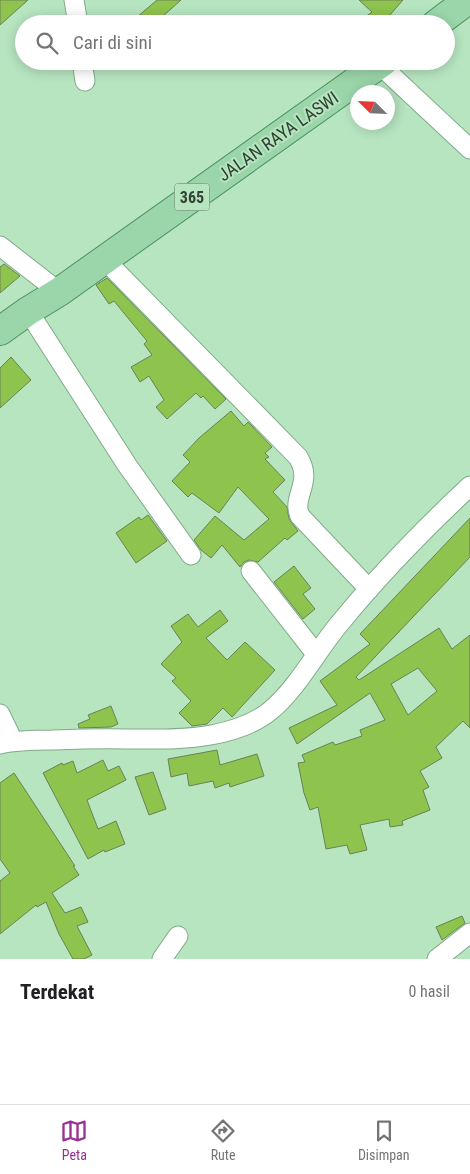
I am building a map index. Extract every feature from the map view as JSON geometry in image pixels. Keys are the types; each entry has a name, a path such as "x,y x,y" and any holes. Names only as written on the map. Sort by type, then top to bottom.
{"main road":[{"path":"448,15 468,0"},
{"name":"JALAN RAYA LASWI","path":"0,331 59,292 372,70"}],"street":[{"path":"74,0 76,15"},
{"path":"83,70 85,81"},
{"path":"389,70 470,149"},
{"path":"0,246 59,292"},
{"path":"104,259 298,458 304,473 303,488 298,505 300,516 369,589"},
{"path":"28,311 127,465 191,555"},
{"path":"0,714 7,742 209,736 235,730 252,722 270,711 287,694 338,624 419,534 470,486"},
{"path":"251,571 316,654"},
{"path":"437,959 470,933"},
{"path":"162,959 178,936"}],"building":[{"path":"0,0 28,0 0,25"},
{"path":"157,0 181,0 164,15 140,15"},
{"path":"359,0 403,0 390,15 368,15 372,12"},
{"path":"4,264 20,276 0,293 0,267"},
{"path":"107,278 226,399 215,409 203,396 201,398 196,393 167,419 156,407 164,400 149,376 140,382 131,367 152,355 144,344 147,341 114,301 109,304 96,285"},
{"path":"11,357 31,380 0,408 0,368"},
{"path":"231,411 244,426 248,422 272,447 265,453 269,457 265,459 285,480 273,492 287,507 289,519 298,531 287,540 285,538 258,562 249,560 240,567 222,545 211,558 201,550 194,540 215,516 244,540 269,519 238,487 219,513 192,493 188,497 172,481 190,462 183,455 199,438"},
{"path":"148,515 167,541 136,563 116,533 139,517 141,520"},
{"path":"470,518 470,557 356,677 359,680 439,628 452,649 470,635 470,728 463,721 436,747 442,758 420,771 429,787 423,790 430,810 402,821 403,825 390,827 389,819 360,825 367,850 350,854 347,845 326,849 318,807 310,810 304,793 298,763 305,762 302,755 333,742 335,745 362,736 360,730 385,720 370,693 297,744 289,728 337,705 320,681 370,644 360,634","holes":["418,668 437,691 408,715 391,684"]},
{"path":"294,566 311,588 303,594 315,609 303,619 274,582"},
{"path":"220,610 228,621 206,638 227,660 245,642 275,670 232,717 223,708 207,724 192,726 179,713 191,701 172,681 176,678 161,664 182,642 171,626 188,614 198,627"},
{"path":"111,706 118,724 111,727 79,728 78,724 90,719 88,715"},
{"path":"217,750 220,765 257,754 264,776 230,787 229,783 215,788 213,781 189,786 187,773 171,777 168,759"},
{"path":"103,760 108,771 119,766 126,780 87,800 98,829 116,821 125,844 105,852 104,850 88,859 43,773 62,763 63,765 73,761 77,773"},
{"path":"153,772 166,809 149,815 135,777"},
{"path":"14,773 79,875 52,893 65,913 81,907 88,922 77,926 92,955 84,959 73,959 59,934 46,902 37,907 36,905 0,934 0,881 10,873 0,859 0,783"},
{"path":"462,916 465,923 442,940 436,927"}]}
